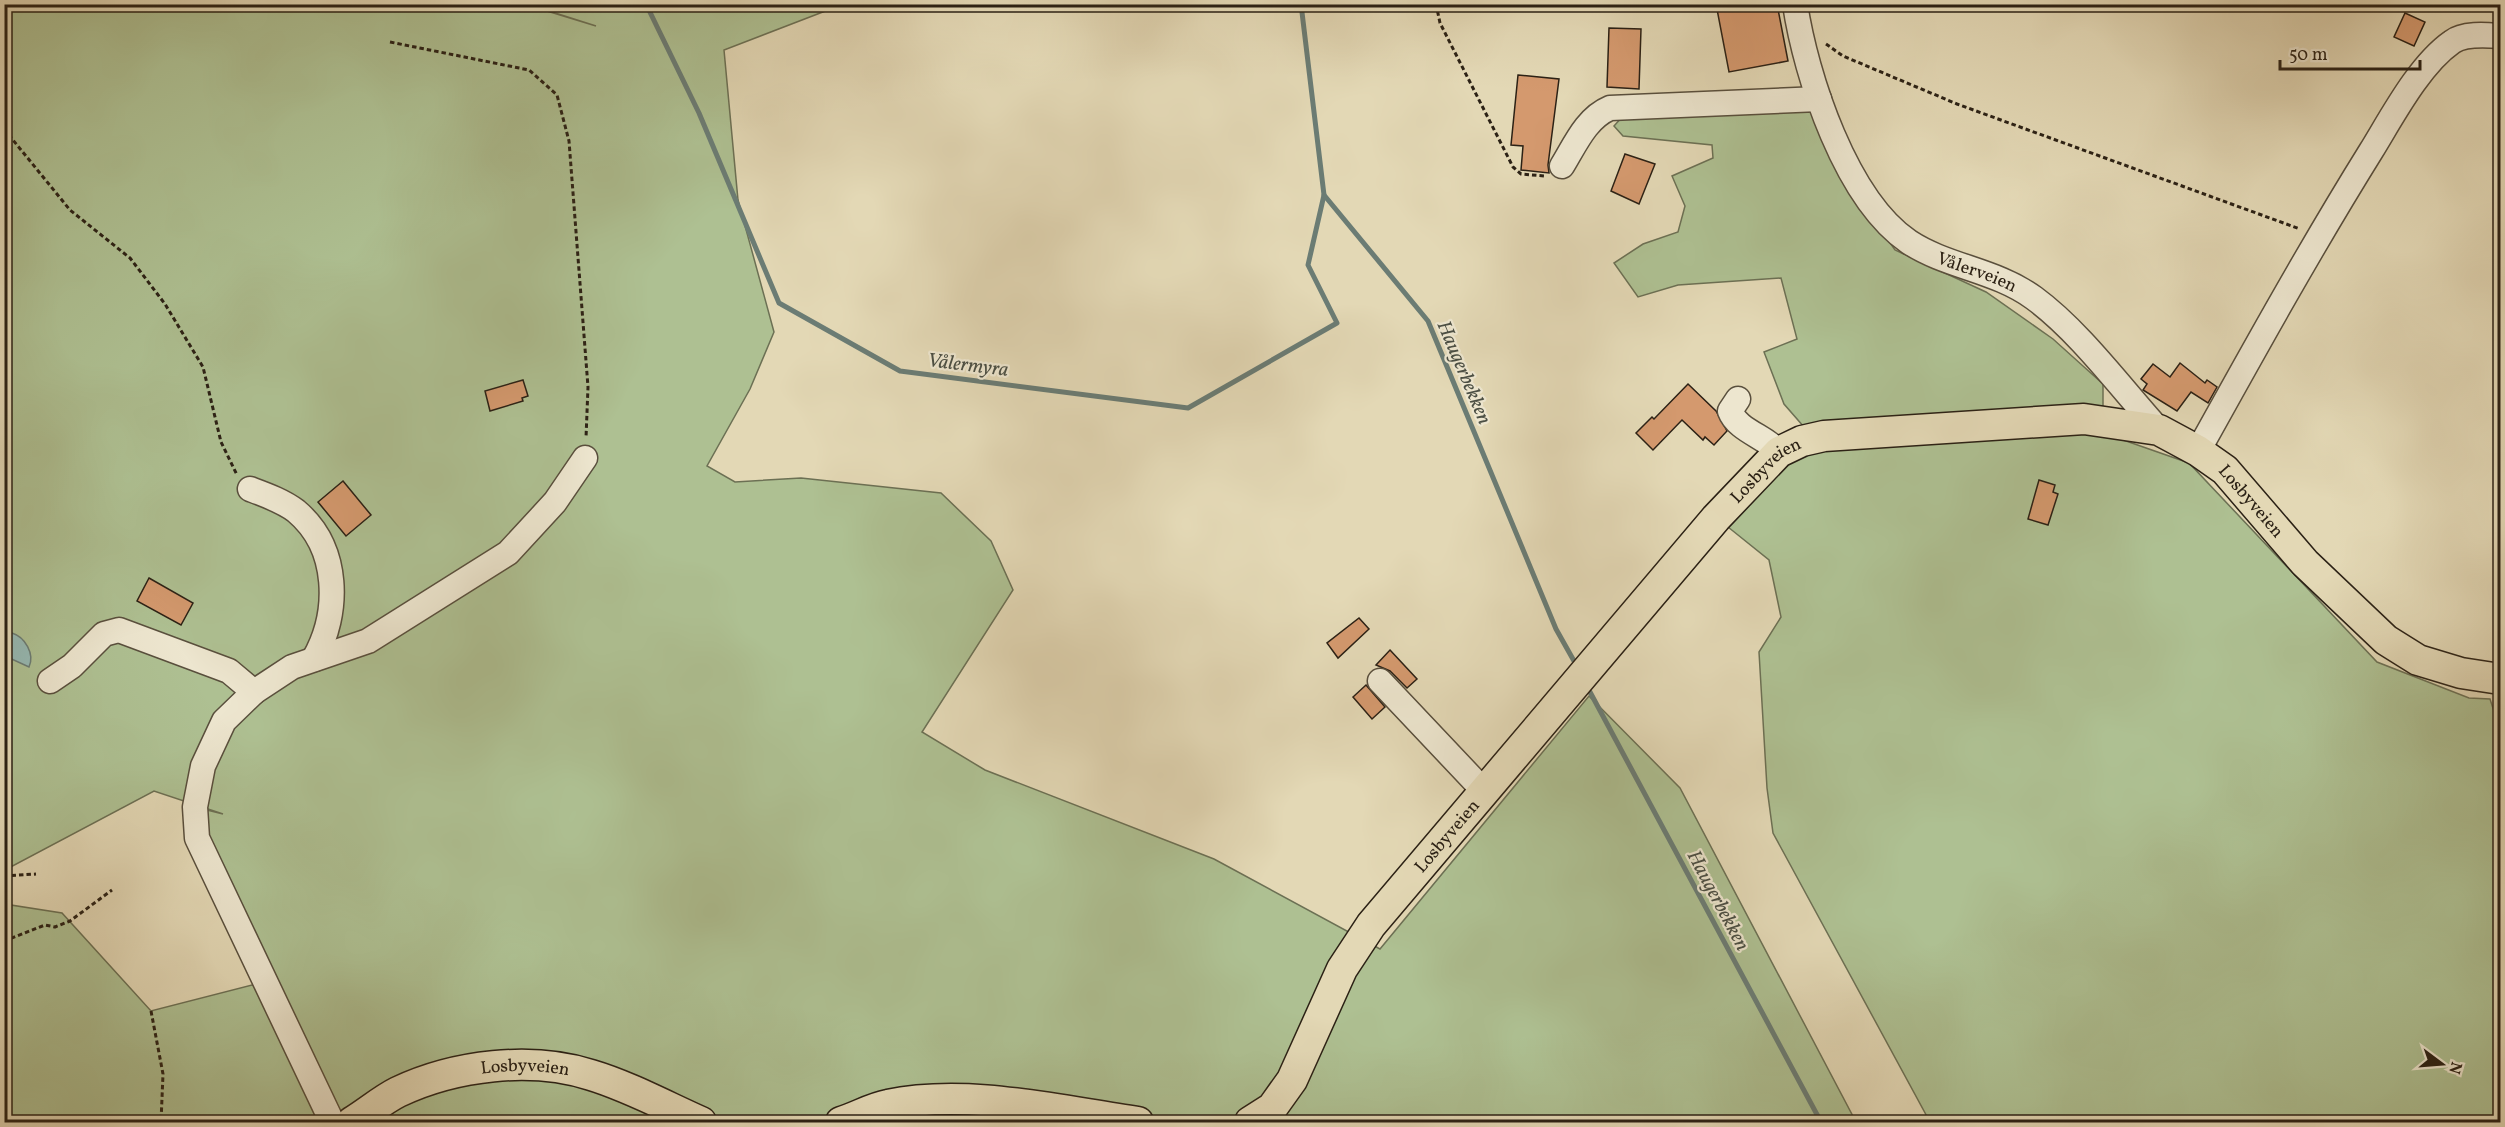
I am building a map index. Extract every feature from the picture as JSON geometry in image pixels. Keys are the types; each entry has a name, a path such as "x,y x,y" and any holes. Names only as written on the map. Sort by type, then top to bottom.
{"main road":[{"name":"Losbyveien","path":"1250,1122 1272,1108 1293,1080 1342,969 1371,925 1483,790 1716,518 1779,452 1802,441 1861,432 2072,420 2159,430 2198,451 2225,470 2305,563 2386,640 2418,660 2461,674 2500,679"},
{"name":"Losbyveien","path":"352,1122 397,1092 471,1069 512,1065 554,1066 591,1075 701,1122"},
{"path":"841,1122 887,1105 944,1098 1026,1106 1138,1122"}],"street":[{"name":"Vålerveien","path":"1796,14 1819,99 1835,140 1863,192 1887,223 1910,242 1992,275 2046,307 2159,430"},
{"path":"2198,451 2318,236 2393,116 2437,53 2455,39 2481,35 2500,36"},
{"path":"1562,166 1588,124 1600,111 1610,108 1819,99"},
{"path":"1738,399 1730,411 1731,416 1752,433 1770,442 1779,452"},
{"path":"333,1122 197,838 195,807 203,766 224,721 254,692 292,667 368,641 508,554 555,502 585,458"},
{"path":"250,489 296,511 324,550 331,571 332,608 322,646 314,659"},
{"path":"50,681 72,666 104,634 119,630 229,671 254,692"},
{"path":"1380,681 1483,790"}],"path":[{"path":"1436,4 1440,22 1515,170 1533,177 1547,176 1562,166"},
{"path":"1796,14 1843,56 1957,104 2318,236"},
{"path":"390,42 529,70 557,95 569,141 583,316 588,387 585,458"},
{"path":"4,129 70,210 130,258 165,304 199,358 207,381 220,442 238,478 250,489"},
{"path":"4,876 36,874"},
{"path":"4,941 45,925 55,927 70,921 112,890"},
{"path":"151,1011 163,1074 161,1122"}],"green space":[{"path":"524,4 596,26 530,5 841,5 724,50 738,200 774,332 750,389 707,466 735,482 801,478 941,493 991,541 1013,590 922,732 985,770 1214,859 1380,949 1589,696 1680,788 1856,1122 5,1122 4,904 62,913 151,1011 264,982 195,807 223,814 154,791 5,870 5,5"},
{"path":"1810,103 1845,179 1895,250 1986,292 2053,339 2103,384 2103,433 2189,463 2377,662 2469,698 2490,699 2500,730 2500,1122 1930,1122 1773,833 1767,788 1759,652 1781,617 1769,560 1728,527 1778,468 1819,450 1804,427 1784,404 1764,352 1797,339 1781,278 1678,285 1638,297 1614,263 1643,244 1678,232 1685,206 1672,176 1713,158 1712,145 1623,136 1614,126 1632,106"}],"water":[{"path":"12,633 21,638 28,647 31,657 29,667 5,656 5,637"}],"building":[{"path":"1716,4 1777,4 1788,61 1729,72"},
{"path":"2405,13 2425,22 2414,46 2394,37"},
{"path":"1609,28 1641,29 1639,89 1607,87"},
{"path":"1518,75 1559,79 1548,165 1549,173 1521,170 1523,146 1511,145"},
{"path":"1625,154 1655,164 1639,204 1611,191"},
{"path":"2180,363 2205,383 2207,380 2217,387 2208,403 2191,392 2177,411 2143,390 2147,384 2141,379 2153,364 2170,377"},
{"path":"523,380 528,396 522,398 523,401 490,411 485,391"},
{"path":"1688,384 1716,411 1727,431 1714,445 1705,437 1703,440 1682,420 1653,450 1636,433 1652,417 1654,419"},
{"path":"2039,480 2055,485 2053,492 2058,494 2048,525 2028,519"},
{"path":"343,481 371,515 346,536 318,502"},
{"path":"149,578 193,603 181,625 137,601"},
{"path":"1359,618 1369,629 1338,658 1327,643"},
{"path":"1390,650 1417,679 1407,688 1390,671 1376,665"},
{"path":"1366,685 1385,707 1372,719 1353,697"}],"waterway":[{"name":"Vålermyra","path":"646,4 699,113 779,303 900,371 1188,408 1337,323 1308,265 1324,195"},
{"name":"Haugerbekken","path":"1301,4 1324,195 1428,321 1556,629 1574,661"},
{"name":"Haugerbekken","path":"1590,692 1821,1122"}]}
